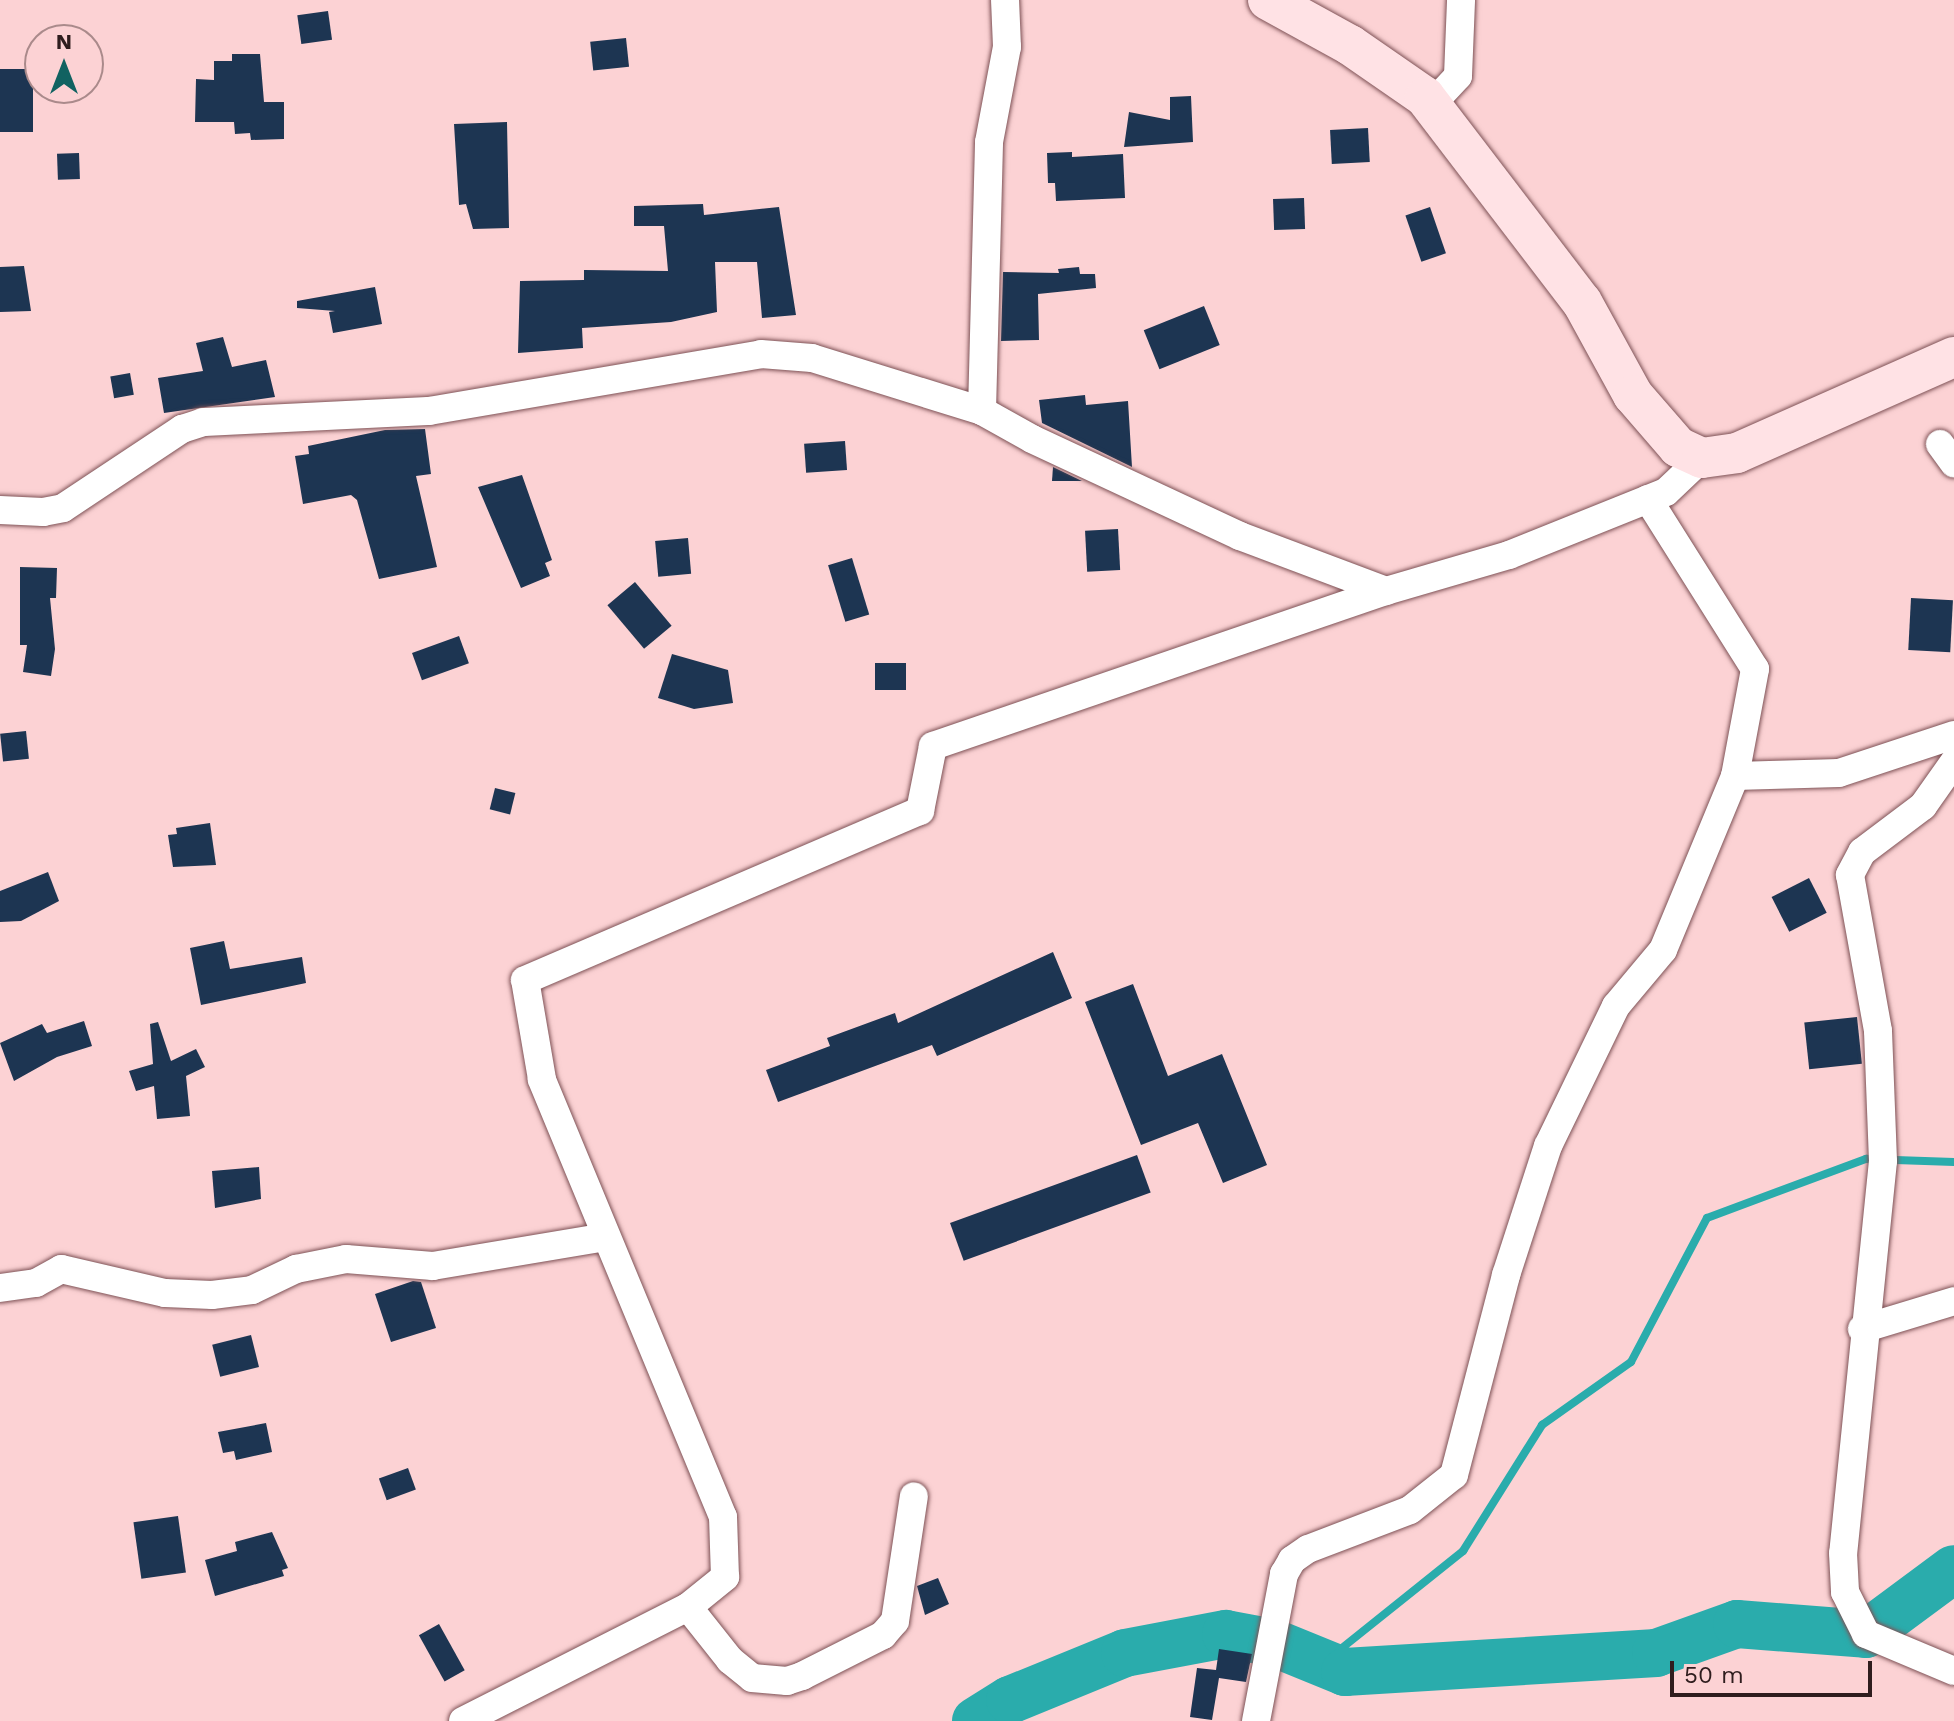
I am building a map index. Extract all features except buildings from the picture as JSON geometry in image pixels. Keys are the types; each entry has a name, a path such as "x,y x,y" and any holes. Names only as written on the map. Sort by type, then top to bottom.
{"street":[{"path":"982,411 989,142 1007,47 1005,0"},
{"path":"1268,0 1350,45 1432,104 1582,302 1657,429 1678,447 1702,458 1737,453 1954,357"},
{"path":"1432,104 1458,76 1461,0"},
{"path":"0,510 63,508 182,429 203,422 429,411 728,355 812,358 982,411 1240,536 1386,591"},
{"path":"463,1721 565,1664 688,1607 725,1577 723,1517 542,1079 525,980 920,811 933,746 1386,591 1509,555 1666,492 1702,458"},
{"path":"1256,1721 1284,1574 1292,1560 1308,1549 1410,1510 1454,1475 1506,1275 1548,1146 1616,1006 1663,950 1735,776 1755,669 1648,499"},
{"path":"1735,776 1839,773 1954,735"},
{"path":"1954,762 1923,806 1851,865 1878,1031 1883,1161 1862,1329 1843,1553 1845,1592 1866,1634 1954,1671"},
{"path":"0,1288 36,1283 61,1269 165,1293 212,1295 252,1290 296,1269 346,1259 433,1266 606,1237"},
{"path":"1862,1329 1954,1301"},
{"path":"688,1607 730,1660 752,1678 787,1681 829,1664 883,1635 895,1621 914,1496"}],"waterway":[{"path":"1322,1664 1463,1551 1542,1425 1631,1362 1707,1218 1866,1159 1954,1162"},
{"path":"976,1721 1010,1700 1125,1653 1226,1634 1274,1643 1345,1672 1656,1653 1737,1624 1866,1634 1954,1569"}]}
